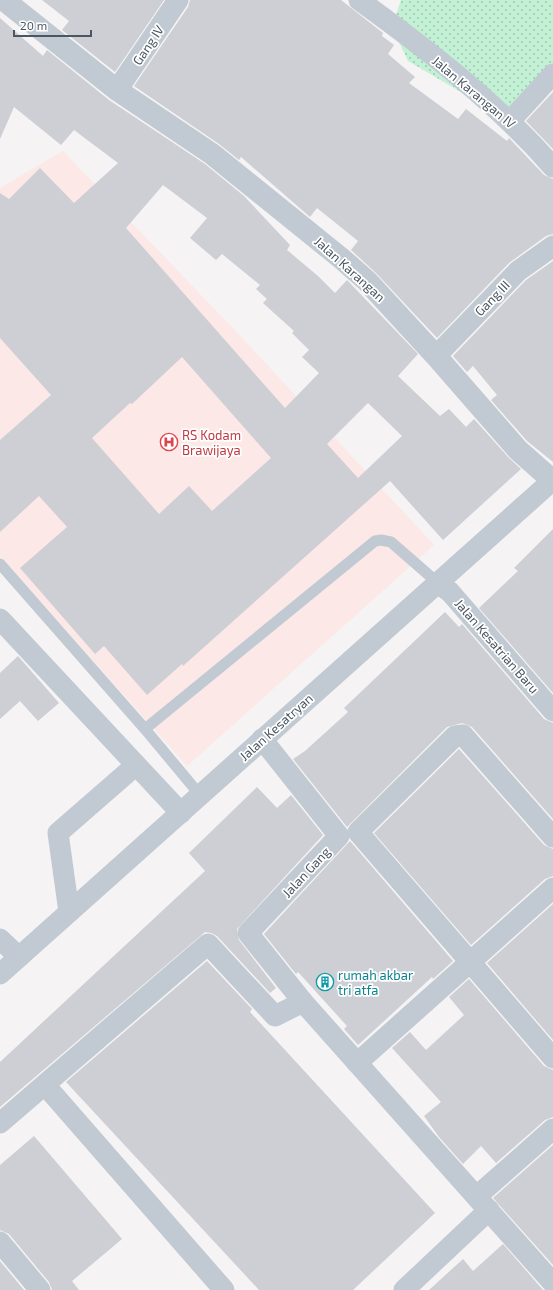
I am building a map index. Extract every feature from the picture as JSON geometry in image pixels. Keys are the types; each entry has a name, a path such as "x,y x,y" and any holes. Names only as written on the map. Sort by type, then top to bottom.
{"street":[{"name":"Jalan Karangan","path":"4,0 117,90 212,154 342,259 367,281 436,356 518,450 553,481"},
{"name":"Gang IV","path":"117,90 178,0"},
{"name":"Jalan Karangan IV","path":"360,0 452,71 510,121 553,167"},
{"path":"510,121 553,74"},
{"name":"Gang III","path":"436,356 518,271 553,246"},
{"name":"Jalan Kesatryan","path":"0,974 553,481"},
{"name":"Jalan Kesatrian Baru","path":"438,583 450,592 553,711"},
{"path":"0,619 181,813"},
{"path":"553,837 463,735 455,736 358,832 553,1058"},
{"name":"Jalan Gang","path":"262,739 339,836 248,933 303,1002"},
{"path":"69,912 58,833 136,765"},
{"path":"357,1063 553,888"},
{"path":"0,939 19,957"},
{"path":"0,1123 208,944 275,1016 303,1002 553,1283"},
{"path":"45,1084 224,1290"},
{"path":"404,1290 553,1129"},
{"path":"0,1242 40,1290"}],"lane":[{"path":"145,729 375,541 381,540 391,542 438,583"},
{"path":"0,564 145,729 200,795"}],"shaded area":[{"name":"RS Kodam Brawijaya","path":"63,151 243,339 434,545 187,766 0,556 0,188"}],"green space":[{"path":"401,0 553,0 553,69 500,115 408,61 392,27"}],"building":[{"path":"42,0 164,0 115,72 62,30 69,21"},
{"path":"190,0 341,0 383,33 382,36 394,45 388,54 415,77 409,83 458,119 466,109 507,141 509,138 544,175 553,179 553,234 546,236 509,263 437,338 376,273 351,250 358,241 317,208 310,217 241,157 239,160 219,144 134,86 188,7"},
{"name":"RS Kodam Brawijaya","path":"0,18 43,56 47,50 109,100 205,164 244,196 290,245 287,250 318,276 335,293 347,280 418,354 398,376 440,416 449,409 466,427 474,419 509,458 521,469 443,540 390,481 183,666 182,664 147,695 104,646 95,654 20,568 67,527 39,496 0,532 0,440 51,395 0,338 0,193 9,199 40,168 74,203 118,163 74,130 61,145 14,107 0,139","holes":["163,185 207,218 190,238 216,260 222,254 260,285 256,289 267,299 263,303 294,331 292,333 309,350 302,357 319,373 285,408 126,228","182,357 271,458 212,511 189,486 159,514 92,438 130,403 132,404","368,403 402,436 358,478 327,444"]},
{"path":"553,92 553,149 526,121"},
{"path":"553,261 553,462 527,441 491,400 497,395 473,366 467,372 453,356 526,280"},
{"path":"553,529 553,693 479,608 518,571 514,568"},
{"path":"445,612 459,627 462,624 544,719 553,723 553,819 472,727 462,723 447,727 347,827 293,759 305,751 348,712 344,708"},
{"path":"18,656 59,703 38,721 20,701 0,719 0,673"},
{"path":"459,749 544,845 553,849 553,876 545,879 471,945 374,833"},
{"path":"257,787 277,808 291,795 323,835 237,929 239,940 276,988 270,993 217,936 205,932 0,1107 0,1062 205,871 189,853"},
{"path":"350,841 453,961 433,979 432,977 358,1045 344,1029 347,1026 298,972 296,974 264,934"},
{"path":"553,904 553,1040 487,963"},
{"path":"207,961 252,1009 250,1012 435,1213 353,1290 259,1290 66,1082"},
{"path":"469,979 544,1066 553,1070 553,1117 545,1120 496,1163 481,1146 463,1164 439,1137 424,1116 441,1102 392,1048 410,1032 426,1050 464,1015 449,997"},
{"path":"34,1136 122,1239 72,1281 79,1290 52,1290 49,1282 9,1234 0,1230 0,1165"},
{"path":"553,1145 553,1265 493,1198"},
{"path":"503,1244 543,1290 429,1290 463,1259 473,1271"},
{"path":"0,1261 24,1290 0,1290"}],"place":[{"name":"RS Kodam Brawijaya","path":"169,442"},
{"name":"rumah akbar tri atfa","path":"325,982"}]}
